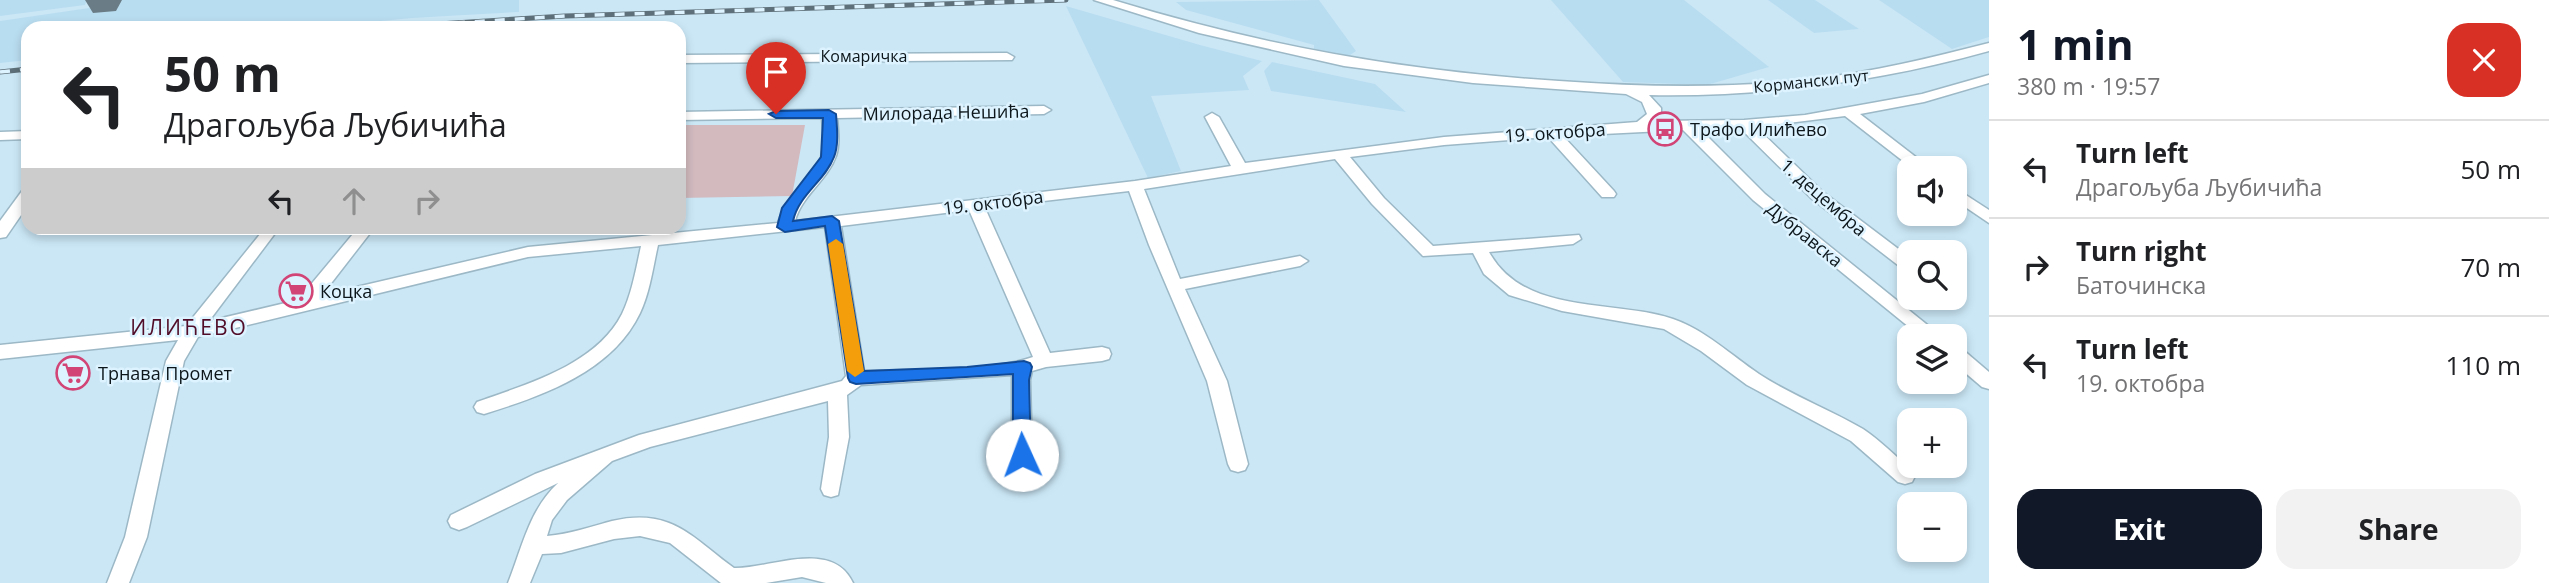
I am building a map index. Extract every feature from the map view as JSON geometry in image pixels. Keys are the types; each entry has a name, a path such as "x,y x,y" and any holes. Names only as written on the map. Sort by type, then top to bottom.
{"street":[{"name":"Кормански пут","path":"1100,0 1247,42 1379,68 1481,80 1629,90 1692,91 1771,86 1874,74 1989,47"},
{"name":"Комаричка","path":"686,59 1007,57"},
{"name":"19. октобра","path":"0,352 191,332 528,252 975,205 1135,186 1339,154 1550,131 1680,124 1744,124 1850,113 1924,98 1989,79"},
{"path":"1629,90 1647,100 1654,111 1680,124"},
{"path":"1640,126 1667,99 1692,91"},
{"name":"Милорада Нешића","path":"686,116 1044,110"},
{"path":"1850,113 1906,156"},
{"path":"785,227 789,208 828,158 831,134 829,114"},
{"path":"1212,117 1240,168"},
{"name":"Дубравска","path":"1680,124 1759,197 1917,324"},
{"name":"1. децембра","path":"1744,124 1817,195 1897,256"},
{"path":"1550,131 1608,194"},
{"path":"0,136 21,135"},
{"path":"1339,154 1378,201 1429,252 1573,239"},
{"path":"1135,186 1157,245 1177,285 1217,381 1238,464"},
{"path":"0,233 5,220 21,202"},
{"path":"1967,202 1989,218"},
{"path":"975,205 1044,360"},
{"path":"832,221 856,378"},
{"path":"118,583 136,537 175,361 191,332 266,235"},
{"path":"305,304 360,235"},
{"path":"484,407 548,384 583,364 610,344 631,314 651,240"},
{"path":"1478,248 1490,270 1515,291 1562,305 1670,324 1708,346 1754,380 1858,436 1897,469"},
{"path":"1177,285 1258,267 1300,261"},
{"path":"460,521 525,488 671,432 837,391 849,386 856,378 967,373 1024,367 1044,360 1102,354"},
{"path":"1967,364 1989,382"},
{"path":"1022,455 1020,380 1024,367"},
{"path":"831,489 839,437 837,391"},
{"path":"519,583 539,527 558,495 568,484 604,458"},
{"path":"535,544 556,545 636,527 656,528 672,531 688,540 731,577 744,578 809,566 834,575 842,583"}],"shaded area":[{"path":"0,0 87,0 85,5 0,16"},
{"path":"101,0 519,0 519,12 381,21 21,21 21,61 0,63 0,21 96,7"},
{"path":"1319,0 1356,51 1346,58 1314,51 1314,45 1186,10 1176,2"},
{"path":"1551,0 1684,0 1769,67 1707,85 1623,82"},
{"path":"1768,0 1815,0 1859,29 1814,33"},
{"path":"1879,0 1989,0 1989,37 1952,49"},
{"path":"1066,6 1262,61 1243,76 1249,90 1151,96 1181,171 1148,178"},
{"path":"1272,62 1375,84 1406,112 1271,91 1264,71"},
{"path":"686,125 805,125 792,196 686,198"}],"railway":[{"path":"486,21 565,16 1066,0"},
{"path":"0,72 21,70"}],"slow traffic":[{"path":"836,244 855,371"}],"place":[{"name":"Трафо Илићево","path":"1665,129"},
{"name":"Коцка","path":"296,291"},
{"name":"Трнава Промет","path":"73,373"}],"district":[{"name":"ИЛИЋЕВО","path":"189,327"}],"route":[{"path":"776,114 829,114 831,134 828,158 789,208 785,227 832,221 856,378 967,373 1024,367 1020,380 1022,455"}]}
